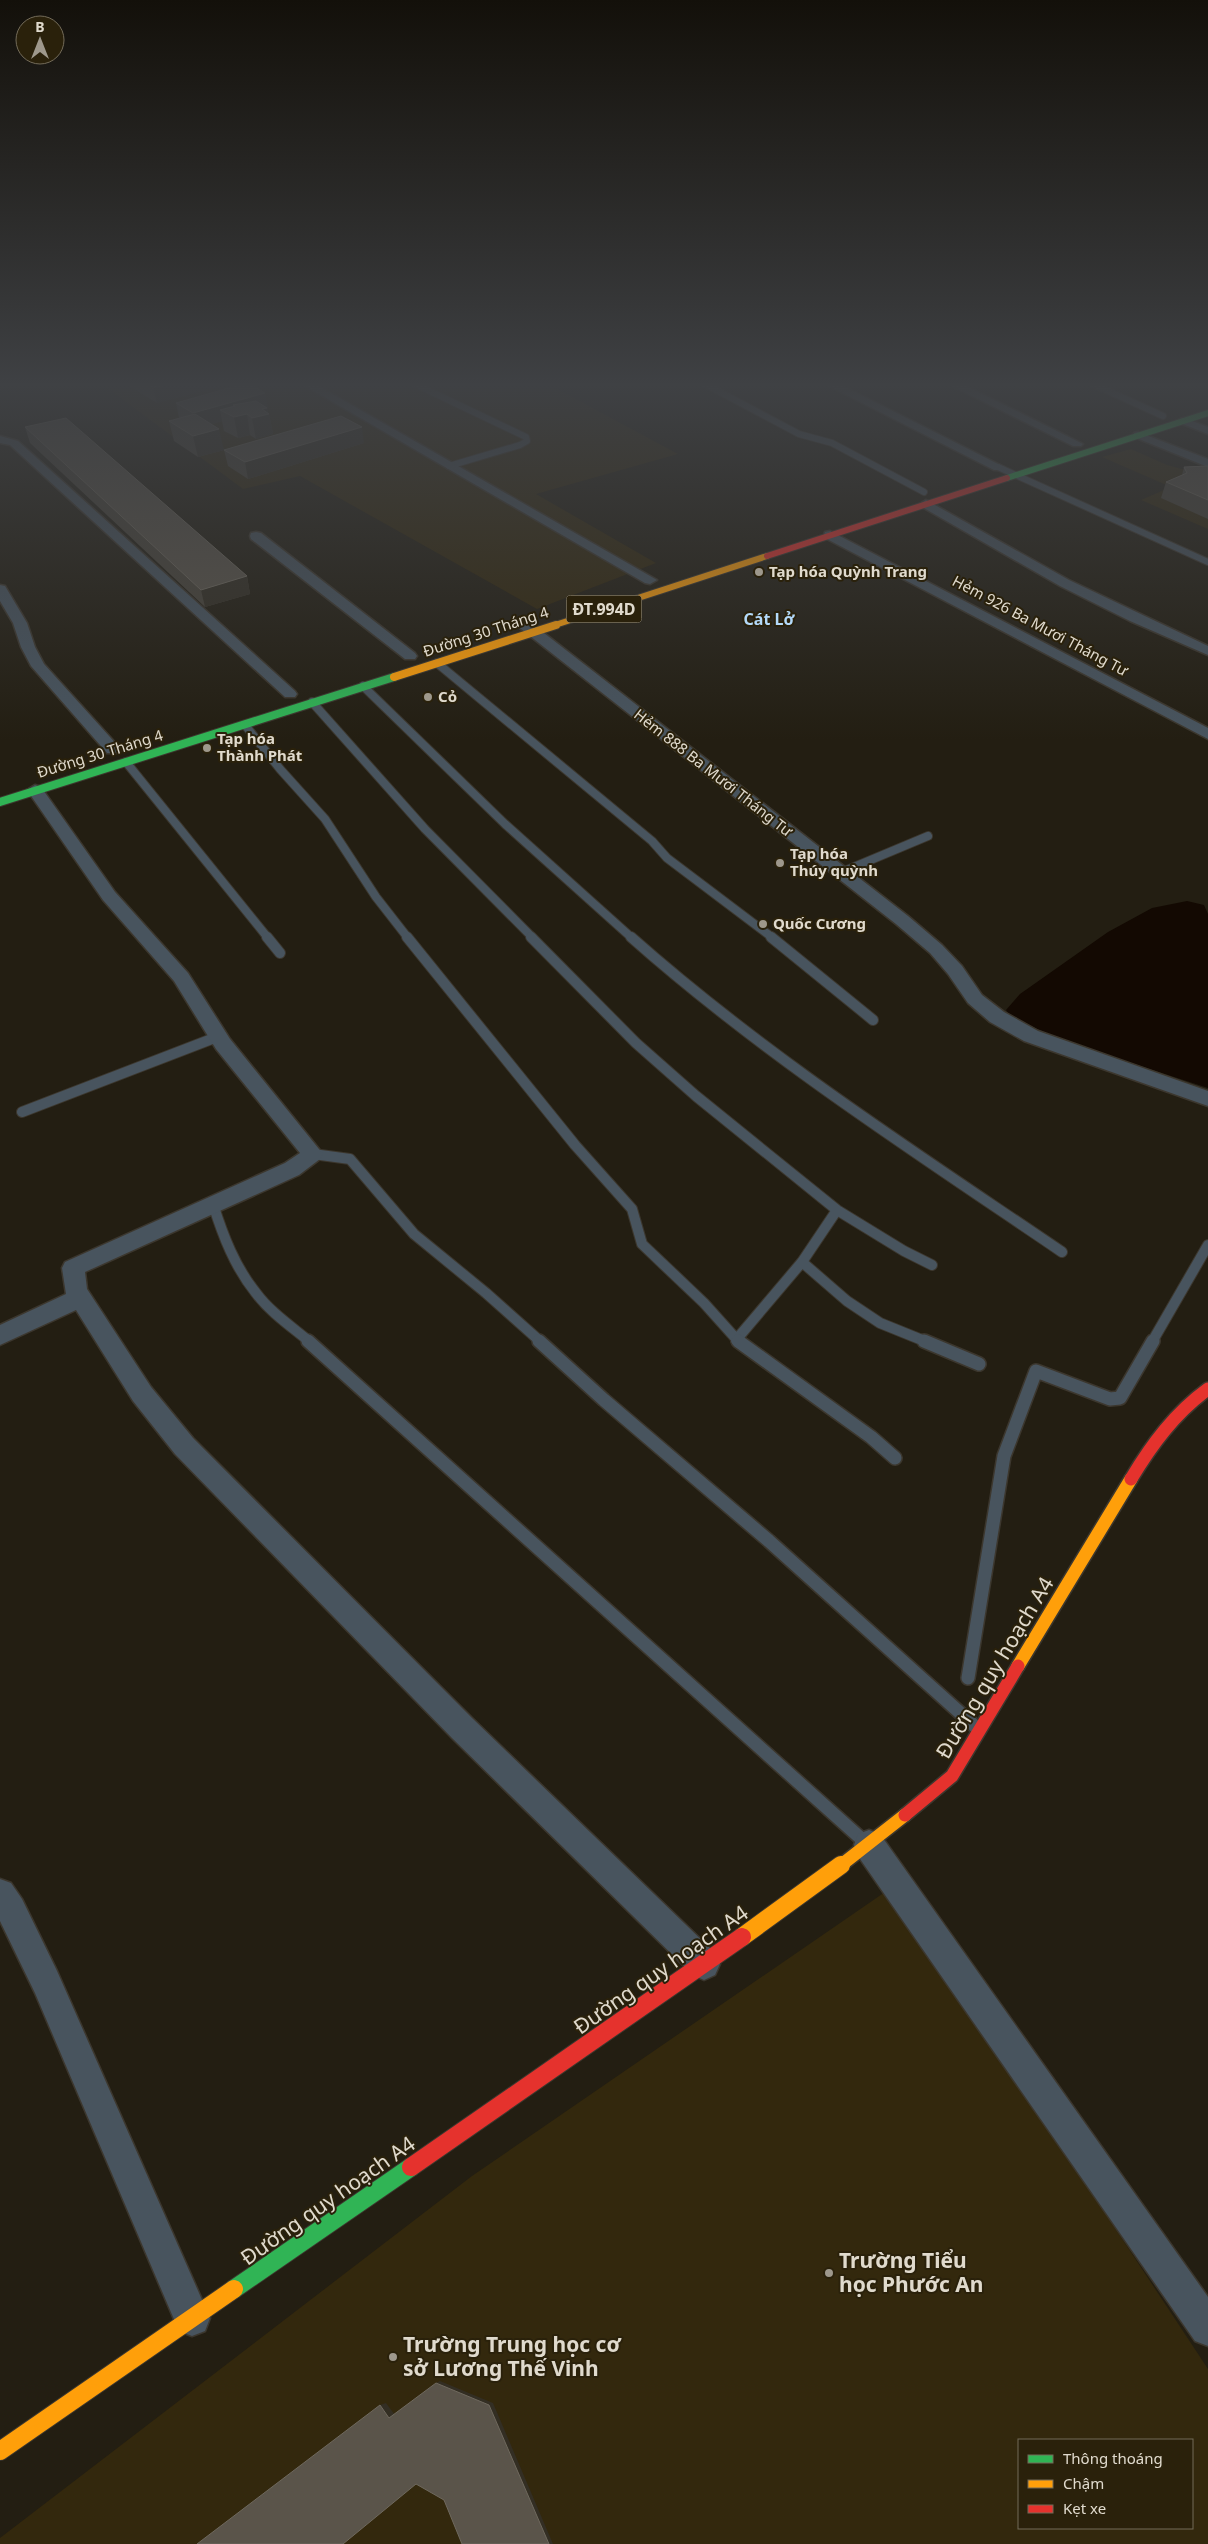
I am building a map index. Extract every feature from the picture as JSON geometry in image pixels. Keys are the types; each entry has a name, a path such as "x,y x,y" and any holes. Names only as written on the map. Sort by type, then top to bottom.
{"main road":[{"name":"Đường 30 Tháng 4","path":"0,802 437,663 524,624 666,589 829,527 909,503"},
{"name":"ĐT.994D","path":"632,586 654,578"},
{"path":"654,578 666,589"},
{"name":"Đường 30 Tháng 4","path":"393,661 417,654"},
{"path":"113,750 126,762"},
{"name":"Đường quy hoạch A4","path":"0,2451 704,1964 868,1845 952,1776 981,1732 1147,1452 1167,1422 1188,1402 1208,1389"}],"street":[{"path":"80,503 290,694"},
{"path":"516,503 654,578"},
{"path":"932,503 992,543 1156,629 1208,651"},
{"name":"Hẻm 926 Ba Mươi Tháng Tư","path":"829,527 1208,734"},
{"path":"256,536 417,654"},
{"path":"0,589 20,623 28,647 38,666 113,750"},
{"name":"Hẻm 888 Ba Mươi Tháng Tư","path":"524,624 746,800 842,872 936,950 955,970 975,999 997,1017 1031,1036 1208,1099"},
{"path":"35,790 108,896 159,950 181,978 217,1037 314,1154 292,1169 72,1268 76,1291 142,1394 184,1446 462,1728 704,1964"},
{"path":"0,1335 81,1298"},
{"path":"868,1845 1208,2328"},
{"path":"0,1894 11,1910 46,1982 192,2318"}],"lane":[{"path":"1076,503 1208,562"},
{"path":"437,663 646,836 667,858 783,946 873,1020"},
{"path":"363,686 406,730 491,808 505,824 624,931 724,1014 891,1136 1062,1252"},
{"path":"312,702 425,829 636,1043 696,1096 837,1210 904,1251 932,1265"},
{"path":"245,724 280,769 325,818 376,897 438,976 574,1145 632,1209 642,1244 704,1303 736,1340 871,1437 895,1458"},
{"path":"126,762 280,953"},
{"path":"842,872 928,836"},
{"path":"22,1112 217,1037"},
{"path":"314,1154 350,1158 414,1234 486,1293 604,1400 768,1541 981,1732"},
{"path":"213,1204 230,1254 240,1272 257,1295 868,1845"},
{"path":"736,1340 802,1262 837,1210"},
{"path":"968,1678 1004,1456 1036,1371 1110,1399 1120,1398 1208,1245"},
{"path":"802,1262 847,1300 880,1323 979,1364"}],"shaded area":[{"path":"348,503 551,503 656,563 537,609"},
{"path":"1147,503 1208,503 1208,529"},
{"path":"1187,901 1204,905 1208,914 1208,1088 1064,1041 1011,1017 1006,1010 1020,994 1108,932 1152,908"},
{"name":"Trường Tiểu học Phước An","path":"888,1890 1016,2078 1208,2369 1208,2544 0,2544 0,2538 472,2176"}],"building":[{"path":"107,503 163,503 247,576 201,590"},
{"path":"436,2383 489,2405 549,2544 462,2544 444,2500 416,2484 343,2544 197,2544 380,2405 389,2418"}],"traffic: fast":[{"path":"0,802 394,677"},
{"path":"234,2289 411,2167"}],"traffic: slow":[{"path":"394,677 767,556"},
{"path":"1018,1666 1131,1479"},
{"path":"742,1937 869,1845 905,1815"},
{"path":"0,2451 234,2289"}],"traffic: jam":[{"path":"767,556 931,503"},
{"path":"1131,1479 1147,1453 1174,1418 1208,1389"},
{"path":"905,1815 952,1776 1018,1666"},
{"path":"411,2167 742,1937"}],"place":[{"name":"Tạp hóa Quỳnh Trang","path":"759,572"},
{"name":"Cỏ","path":"428,697"},
{"name":"Tạp hóa Thành Phát","path":"207,748"},
{"name":"Tạp hóa Thúy quỳnh","path":"780,863"},
{"name":"Quốc Cương","path":"763,924"},
{"name":"Trường Tiểu học Phước An","path":"829,2273"},
{"name":"Trường Trung học cơ sở Lương Thế Vinh","path":"393,2357"}],"district":[{"name":"Cát Lở","path":"769,619"}]}
